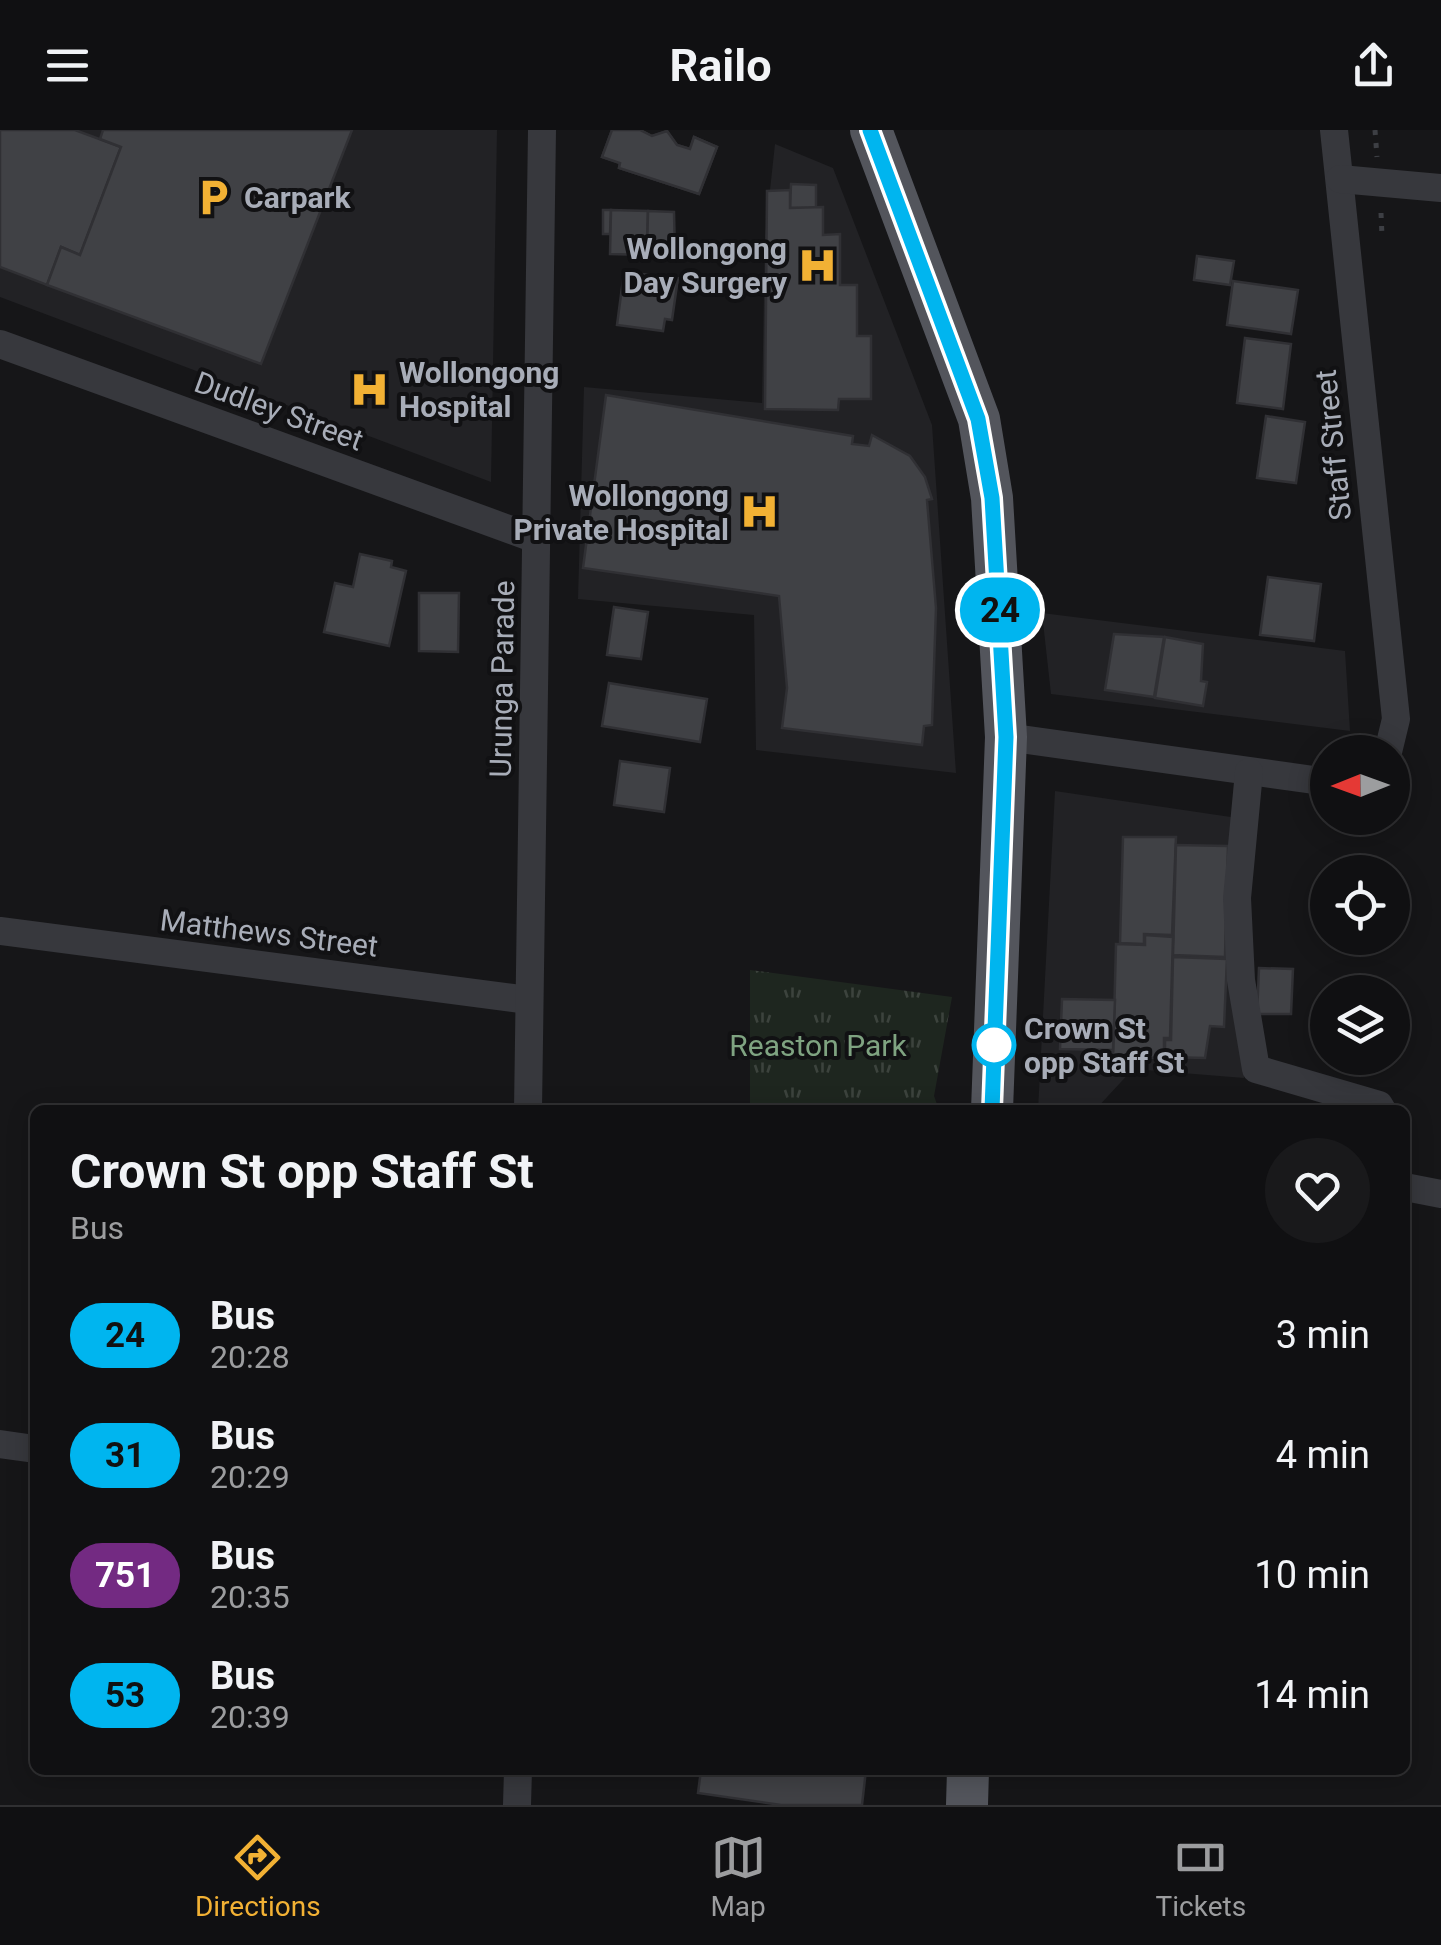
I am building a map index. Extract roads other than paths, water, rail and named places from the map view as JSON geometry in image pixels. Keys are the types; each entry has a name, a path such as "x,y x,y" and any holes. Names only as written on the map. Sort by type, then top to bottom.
{"main road":[{"path":"870,130 978,419 995,533 1006,737 992,1105"},
{"path":"967,1805 968,1775"}],"street":[{"name":"Urunga Parade","path":"528,1105 542,130"},
{"name":"Staff Street","path":"1334,130 1396,720 1392,735"},
{"path":"1340,179 1441,188"},
{"name":"Dudley Street","path":"0,344 536,539"},
{"path":"1006,737 1310,780"},
{"path":"1248,772 1237,898 1240,980 1256,1069 1376,1105"},
{"name":"Matthews Street","path":"0,930 529,1000"},
{"path":"1410,1188 1441,1194"},
{"path":"0,1444 30,1447"},
{"path":"517,1805 518,1775"}],"place":[{"name":"Carpark","path":"214,197"},
{"name":"Wollongong Day Surgery","path":"817,265"},
{"name":"Wollongong Hospital","path":"369,389"},
{"name":"Wollongong Private Hospital","path":"759,512"},
{"name":"Crown St opp Staff St","path":"994,1045"}],"park label":[{"name":"Reaston Park","path":"818,1045"}]}
